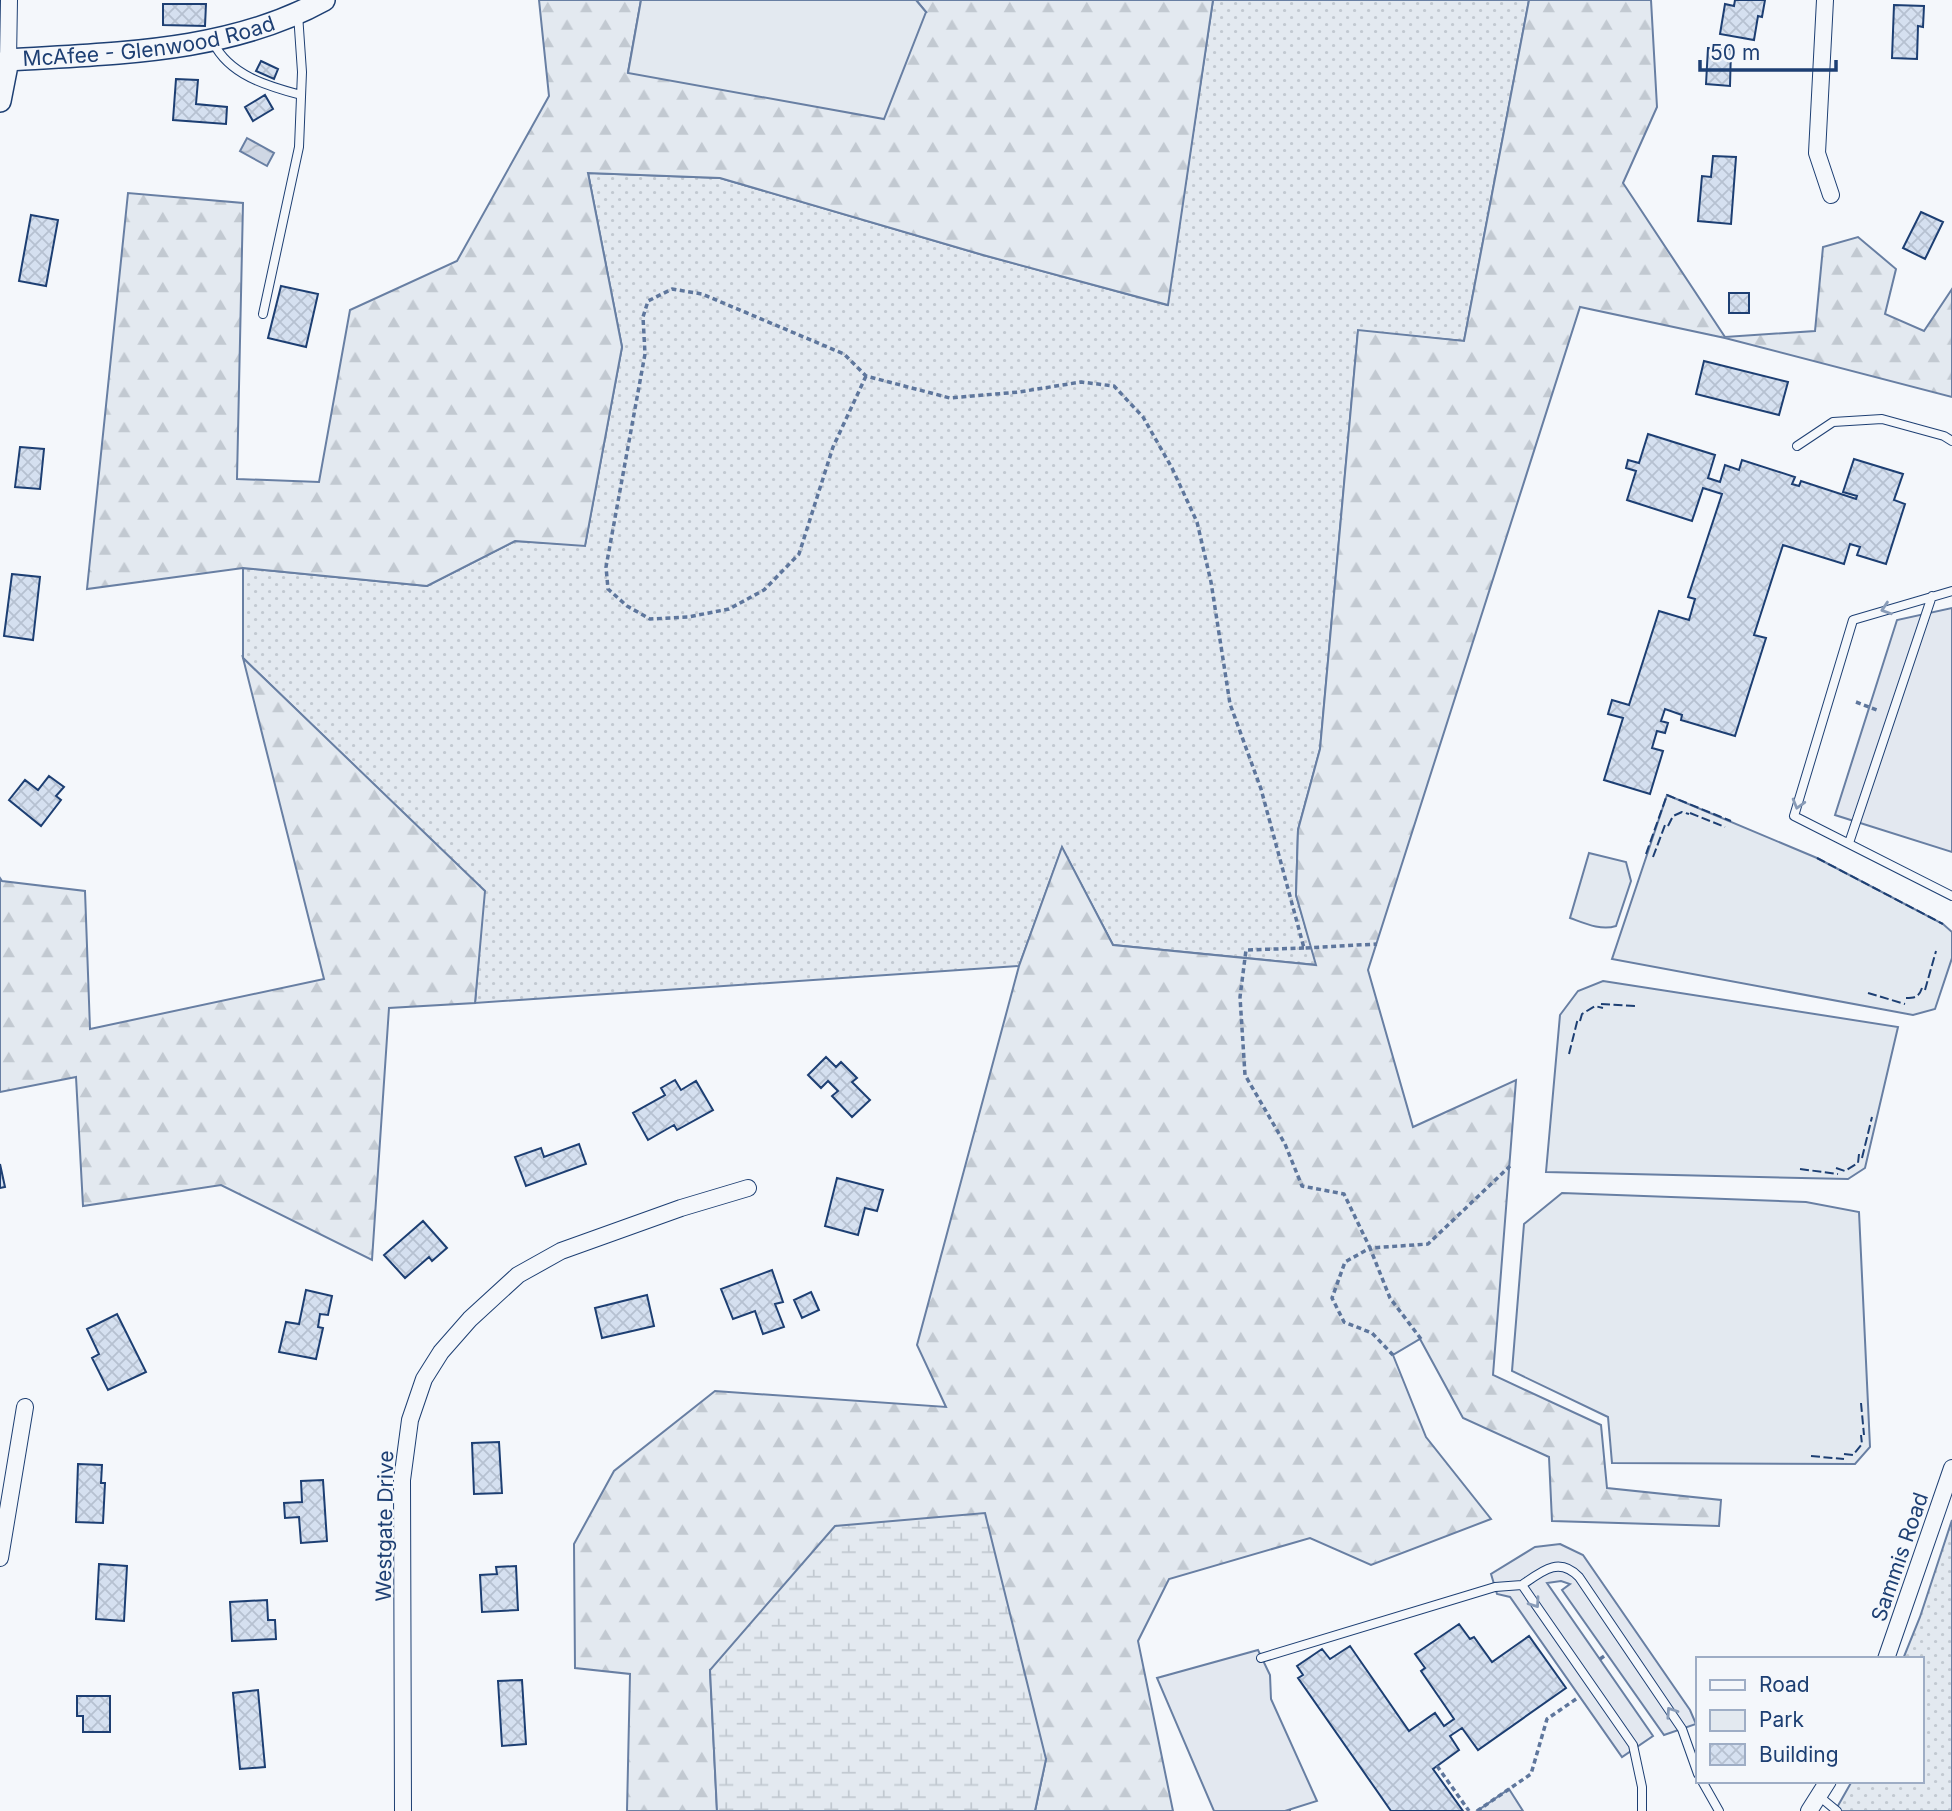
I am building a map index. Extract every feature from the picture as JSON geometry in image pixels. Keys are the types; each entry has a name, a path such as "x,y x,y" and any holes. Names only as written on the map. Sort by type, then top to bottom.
{"street":[{"path":"8,60 9,0"},
{"name":"McAfee - Glenwood Road","path":"0,102 8,60 172,48 211,40 299,14 324,0"},
{"path":"1825,0 1817,153 1831,194"},
{"name":"Westgate Drive","path":"403,1811 402,1480 410,1420 424,1379 441,1352 470,1319 518,1275 561,1251 681,1208 748,1188"},
{"path":"0,1558 25,1407"},
{"name":"Sammis Road","path":"1887,1657 1952,1468"},
{"path":"1809,1811 1827,1783"}],"lane":[{"path":"263,314 299,147 299,14"},
{"path":"211,40 220,57 248,77 301,95"},
{"path":"1797,446 1833,422 1882,419 1944,436 1952,441"},
{"path":"1952,591 1853,620 1794,816 1952,896"},
{"path":"1849,843 1932,596"},
{"path":"1261,1658 1495,1587 1522,1585 1538,1573 1555,1566 1570,1568 1579,1577 1682,1729 1696,1768"},
{"path":"1522,1585 1633,1745 1642,1787 1642,1811"},
{"path":"1703,1783 1719,1811"},
{"path":"1820,1797 1836,1811"}],"path":[{"path":"866,376 833,447 799,554 764,590 729,609 688,617 650,619 627,606 608,589 606,567 645,354 643,317 648,301 672,289 702,294 844,354 866,376 950,398 1019,392 1081,382 1114,386 1143,417 1172,468 1197,522 1211,582 1230,704 1261,789 1304,948"},
{"path":"1856,702 1877,710"},
{"path":"1377,944 1246,950 1240,997 1245,1075 1285,1143 1302,1186 1344,1194 1390,1298 1421,1339"},
{"path":"1393,1355 1372,1333 1344,1322 1332,1298 1345,1262 1370,1248 1428,1244 1510,1166"},
{"path":"1600,1660 1607,1654"},
{"path":"1476,1811 1531,1774 1547,1718 1579,1697"},
{"path":"1437,1766 1469,1811"}],"green space":[{"path":"539,0 641,0 628,72 926,12 916,0 1213,0 1168,305 983,255 720,178 588,173 622,347 585,546 515,541 427,586 243,568 87,589 128,193 243,203 237,479 319,482 350,310 457,261 549,96"},
{"path":"641,0 916,0 926,12 884,119 628,73"},
{"path":"1213,0 1529,0 1464,341 1358,331 1320,749 1298,830 1296,895 1317,965 1113,945 1062,848 1019,966 475,1003 484,891 243,658 243,568 427,586 515,541 585,545 622,347 588,173 720,178 983,255 1167,305"},
{"path":"1529,0 1651,0 1657,107 1623,183 1725,337 1815,331 1823,247 1858,237 1896,269 1885,314 1924,331 1952,289 1952,397 1725,338 1580,307 1368,970 1413,1127 1516,1080 1493,1375 1601,1425 1607,1488 1721,1500 1719,1526 1552,1521 1549,1457 1463,1418 1420,1339 1393,1355 1426,1437 1491,1519 1371,1565 1310,1538 1169,1579 1138,1641 1173,1811 1035,1811 1046,1759 710,1670 717,1811 627,1811 630,1674 575,1668 574,1544 614,1471 715,1391 946,1407 917,1345 1019,966 1062,847 1113,945 1316,965 1296,895 1298,830 1320,749 1358,330 1464,341"},
{"path":"243,658 485,891 475,1003 389,1008 372,1260 221,1185 83,1206 76,1077 0,1092 0,878 2,881 85,891 90,1029 324,979"},
{"path":"1667,795 1817,858 1943,924 1952,932 1952,958 1935,1009 1913,1015 1612,959"},
{"path":"1589,853 1626,862 1631,881 1616,926 1599,927 1570,918"},
{"path":"1603,981 1898,1027 1865,1168 1848,1179 1546,1172 1560,1015 1578,991"},
{"path":"1562,1193 1806,1202 1859,1212 1870,1447 1855,1464 1612,1463 1608,1417 1512,1371 1524,1224"},
{"path":"985,1513 1046,1759 1035,1811 717,1811 710,1670 835,1526"},
{"path":"1952,1520 1952,1811 1835,1811 1851,1783 1924,1783 1924,1657 1904,1657"}],"shaded area":[{"path":"1952,608 1952,852 1835,815 1897,620"},
{"path":"1560,1544 1583,1555 1690,1710 1696,1724 1664,1735 1562,1590 1570,1584 1561,1581 1547,1583 1653,1736 1622,1757 1510,1597 1497,1594 1491,1574 1535,1547"},
{"path":"1258,1650 1270,1675 1271,1699 1317,1801 1285,1811 1214,1811 1157,1678"},
{"path":"1509,1789 1523,1811 1477,1811"}],"water":[{"path":"247,138 274,153 267,166 240,151"}],"building":[{"path":"1735,0 1765,0 1762,17 1758,16 1754,40 1720,34 1725,4 1734,6"},
{"path":"163,4 206,4 205,26 163,25"},
{"path":"1894,5 1924,6 1923,27 1918,26 1917,59 1892,58"},
{"path":"1708,48 1731,49 1730,86 1706,84"},
{"path":"261,61 278,69 274,79 256,71"},
{"path":"176,79 198,80 196,104 227,107 226,124 173,120"},
{"path":"265,95 273,109 253,121 245,107"},
{"path":"1713,156 1736,157 1731,224 1698,221 1702,176 1711,177"},
{"path":"1921,212 1943,222 1925,259 1903,248"},
{"path":"31,215 58,220 46,286 19,281"},
{"path":"281,286 318,294 306,347 268,338"},
{"path":"1729,293 1749,293 1749,313 1729,313"},
{"path":"1704,361 1788,382 1779,415 1696,394"},
{"path":"1648,434 1715,455 1708,478 1720,482 1725,465 1739,470 1742,460 1795,477 1792,484 1799,486 1801,481 1856,499 1857,496 1843,492 1854,459 1903,474 1894,500 1905,504 1886,564 1857,555 1860,547 1850,544 1844,564 1783,545 1754,635 1766,638 1735,736 1681,720 1682,715 1665,709 1661,721 1668,723 1665,733 1657,731 1652,748 1663,751 1650,794 1604,780 1623,718 1608,714 1612,700 1629,705 1659,611 1689,620 1695,599 1688,597 1722,494 1703,488 1692,521 1627,500 1636,471 1626,468 1628,460 1639,463"},
{"path":"20,447 44,449 40,489 15,487"},
{"path":"12,574 40,577 33,640 4,636"},
{"path":"49,776 64,787 56,796 61,800 41,826 9,800 25,780 38,790"},
{"path":"826,1057 836,1067 841,1062 857,1078 852,1082 870,1100 852,1117 832,1096 838,1091 828,1081 821,1088 808,1075"},
{"path":"675,1080 681,1090 696,1081 713,1110 677,1130 674,1125 648,1140 633,1113 665,1095 661,1088"},
{"path":"579,1144 586,1164 526,1186 515,1157 541,1148 544,1157"},
{"path":"0,1164 5,1187 0,1188"},
{"path":"837,1178 883,1190 877,1211 865,1208 858,1235 825,1226"},
{"path":"423,1221 447,1248 432,1261 429,1257 405,1278 384,1255"},
{"path":"772,1270 783,1302 775,1304 784,1327 763,1334 755,1311 733,1319 721,1289"},
{"path":"306,1290 332,1296 328,1315 320,1314 318,1327 323,1328 316,1359 279,1352 286,1322 299,1324"},
{"path":"811,1292 819,1310 802,1318 794,1300"},
{"path":"647,1295 654,1326 602,1338 595,1308"},
{"path":"117,1314 146,1372 108,1390 92,1358 99,1354 87,1329"},
{"path":"499,1442 502,1493 474,1494 472,1443"},
{"path":"78,1464 102,1465 101,1483 105,1483 103,1523 76,1522"},
{"path":"323,1480 327,1541 301,1543 299,1517 285,1518 284,1503 302,1502 301,1481"},
{"path":"99,1564 127,1566 124,1621 96,1619"},
{"path":"516,1566 518,1610 482,1612 480,1575 497,1574 496,1567"},
{"path":"267,1600 268,1620 275,1620 276,1639 232,1641 230,1602"},
{"path":"1459,1624 1470,1639 1474,1637 1492,1662 1529,1636 1566,1688 1478,1750 1462,1728 1450,1736 1459,1750 1433,1769 1463,1811 1391,1811 1298,1678 1303,1675 1297,1666 1322,1649 1330,1659 1350,1646 1409,1731 1435,1713 1444,1726 1454,1719 1421,1671 1425,1668 1415,1654"},
{"path":"522,1680 526,1744 502,1746 498,1681"},
{"path":"258,1690 265,1767 240,1769 233,1693"},
{"path":"77,1696 110,1696 110,1732 83,1732 83,1716 77,1716"}],"fence":[{"path":"1646,854 1667,795 1731,821"},
{"path":"1668,826 1673,816 1682,812 1689,814"},
{"path":"1690,813 1725,827"},
{"path":"1653,857 1665,825"},
{"path":"1817,858 1943,924"},
{"path":"1925,990 1936,951"},
{"path":"1906,998 1916,996 1922,988"},
{"path":"1868,993 1905,1004"},
{"path":"1601,1004 1637,1006"},
{"path":"1580,1021 1582,1014 1595,1006 1603,1008"},
{"path":"1569,1054 1578,1018"},
{"path":"1862,1158 1872,1117"},
{"path":"1836,1168 1845,1171 1858,1163 1859,1154"},
{"path":"1800,1169 1838,1174"},
{"path":"1861,1403 1864,1435"},
{"path":"1844,1454 1853,1455 1862,1444 1861,1435"},
{"path":"1811,1456 1844,1459"}]}
